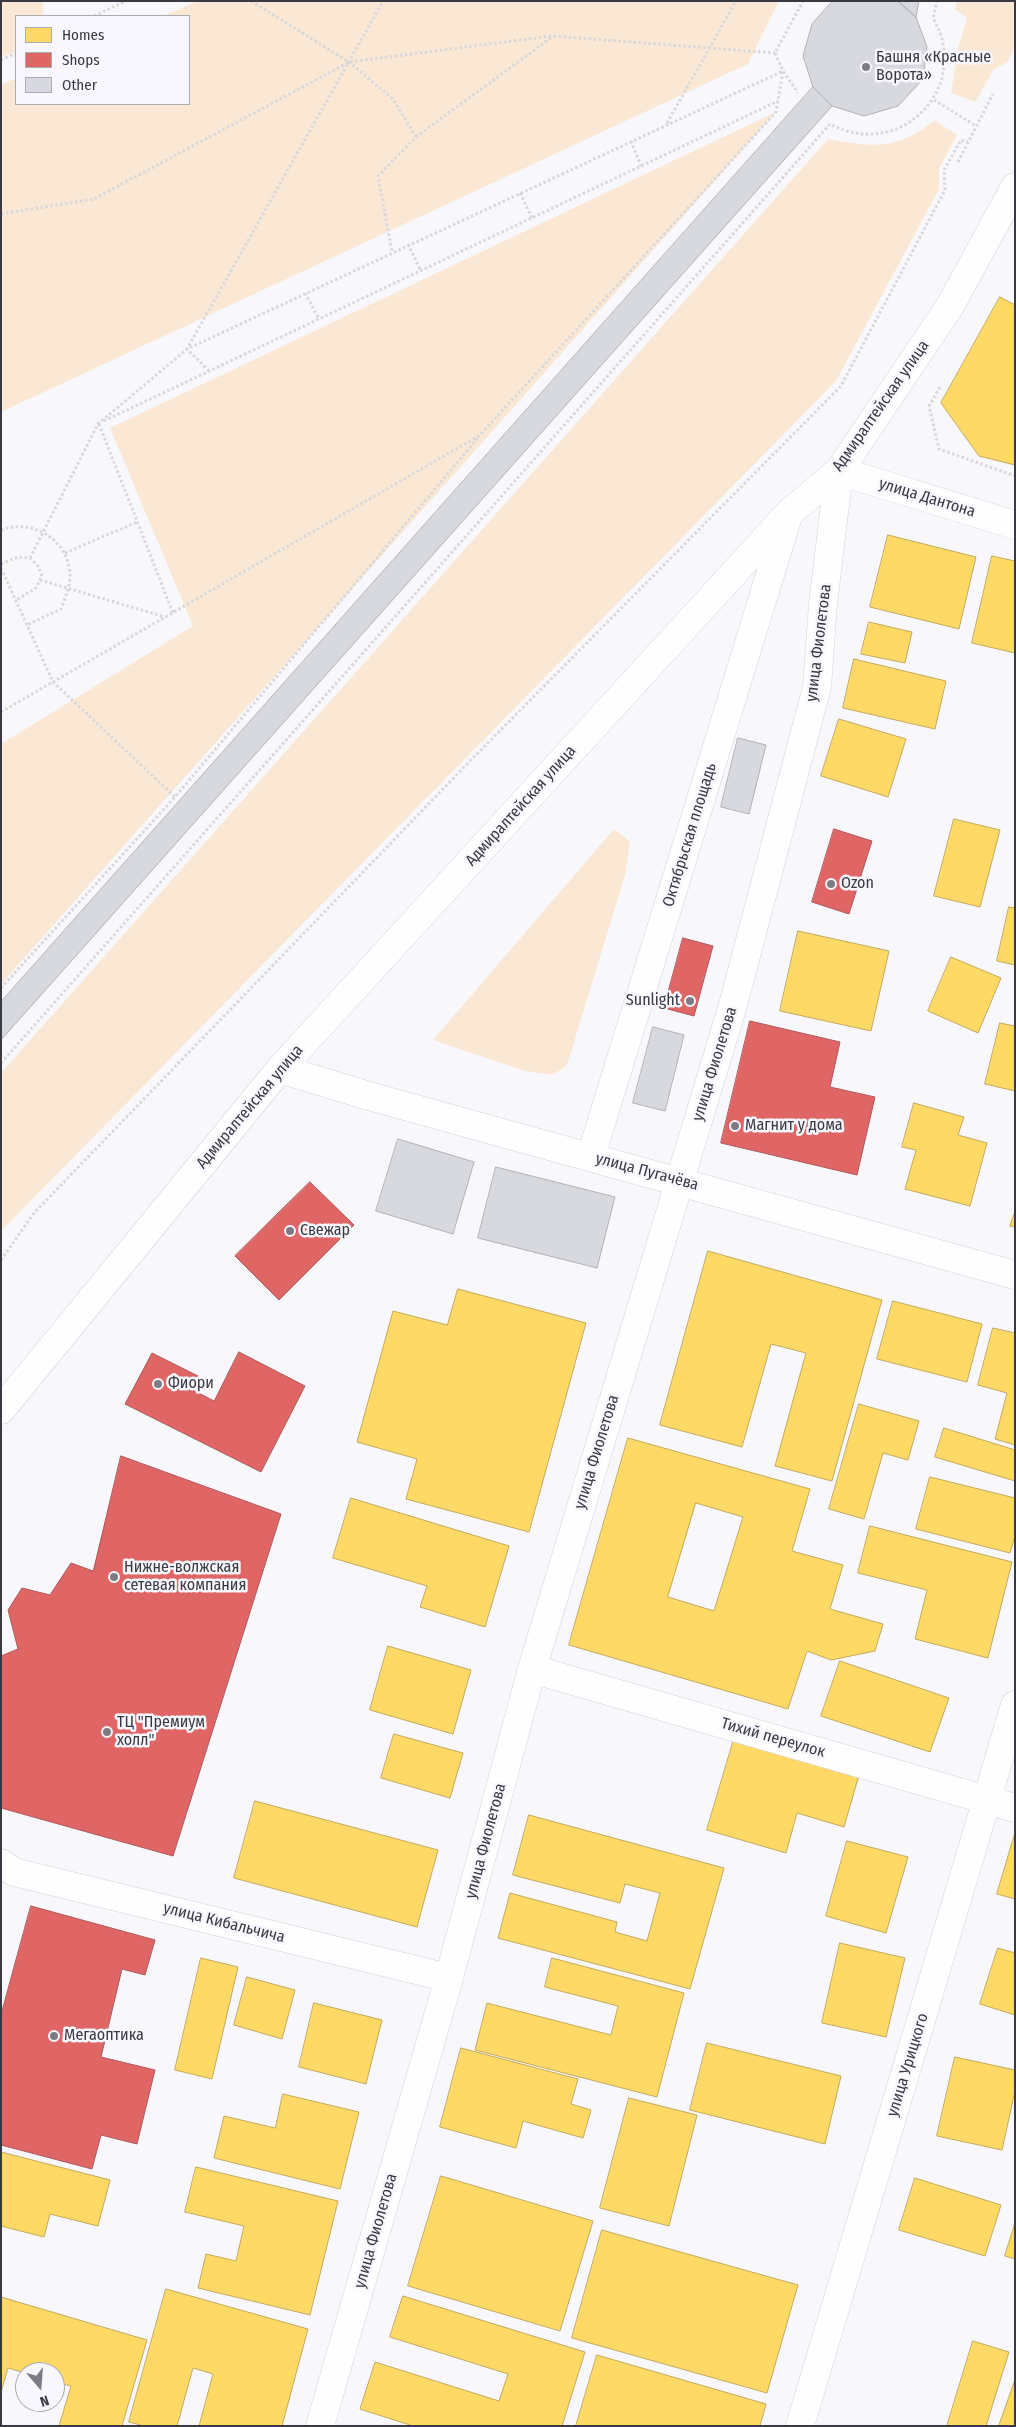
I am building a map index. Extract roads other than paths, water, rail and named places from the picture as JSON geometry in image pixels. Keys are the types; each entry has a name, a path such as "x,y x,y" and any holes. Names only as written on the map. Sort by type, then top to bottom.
{"street":[{"name":"Адмиралтейская улица","path":"1,1410 280,1069 789,513 839,471 950,306 1015,187"},
{"name":"улица Дантона","path":"839,471 1015,525"},
{"name":"улица Фиолетова","path":"320,2426 449,1978 532,1669 733,1005 817,687 839,471"},
{"name":"Октябрьская площадь","path":"591,1156 789,513"},
{"name":"улица Пугачёва","path":"280,1069 369,1096 1015,1274"},
{"name":"Тихий переулок","path":"532,1669 1015,1808"},
{"name":"улица Урицкого","path":"800,2426 1015,1705"},
{"name":"улица Кибальчича","path":"1,1863 14,1872 449,1978"}],"place":[{"name":"Башня «Красные Ворота»","path":"866,67"},
{"name":"Ozon","path":"831,884"},
{"name":"Sunlight","path":"690,1001"},
{"name":"Магнит у дома","path":"735,1126"},
{"name":"Свежар","path":"290,1231"},
{"name":"Фиори","path":"158,1384"},
{"name":"Нижне-волжская сетевая компания","path":"114,1577"},
{"name":"ТЦ \"Премиум холл\"","path":"107,1732"},
{"name":"Мегаоптика","path":"54,2036"}]}
